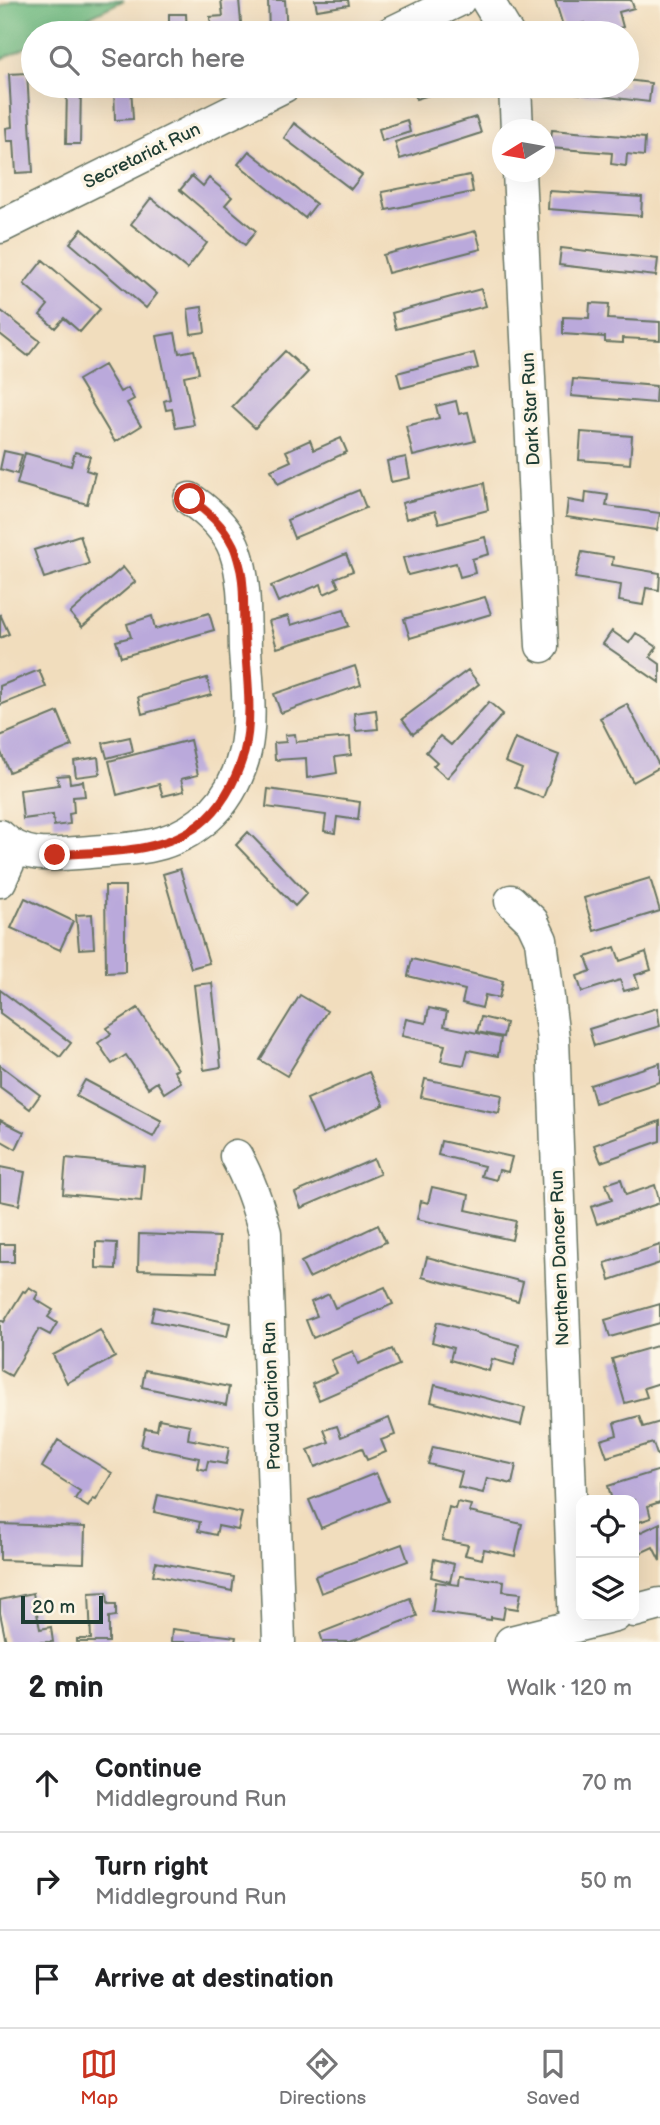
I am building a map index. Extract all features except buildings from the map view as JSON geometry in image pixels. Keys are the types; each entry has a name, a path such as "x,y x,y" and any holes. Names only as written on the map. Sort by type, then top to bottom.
{"street":[{"path":"416,21 459,0"},
{"path":"487,0 500,21"},
{"name":"Secretariat Run","path":"0,227 260,98"},
{"path":"516,98 516,119"},
{"name":"Dark Star Run","path":"519,182 542,646"},
{"path":"0,881 8,842 35,855 148,847 170,841 199,825 232,787 245,751 248,719 242,573 234,548 224,530 207,511 190,499"},
{"name":"Northern Dancer Run","path":"511,901 532,921 541,940 553,1039 575,1626"},
{"name":"Proud Clarion Run","path":"236,1156 249,1180 265,1233 279,1642"},
{"path":"639,1610 660,1604"},
{"path":"511,1642 595,1621"}],"green space":[{"path":"14,0 124,0 80,21 21,21 21,50 0,60 0,7"}],"route":[{"path":"55,855 148,847 170,841 199,825 232,787 245,751 248,719 242,573 234,548 224,530 207,511 190,499"}]}
